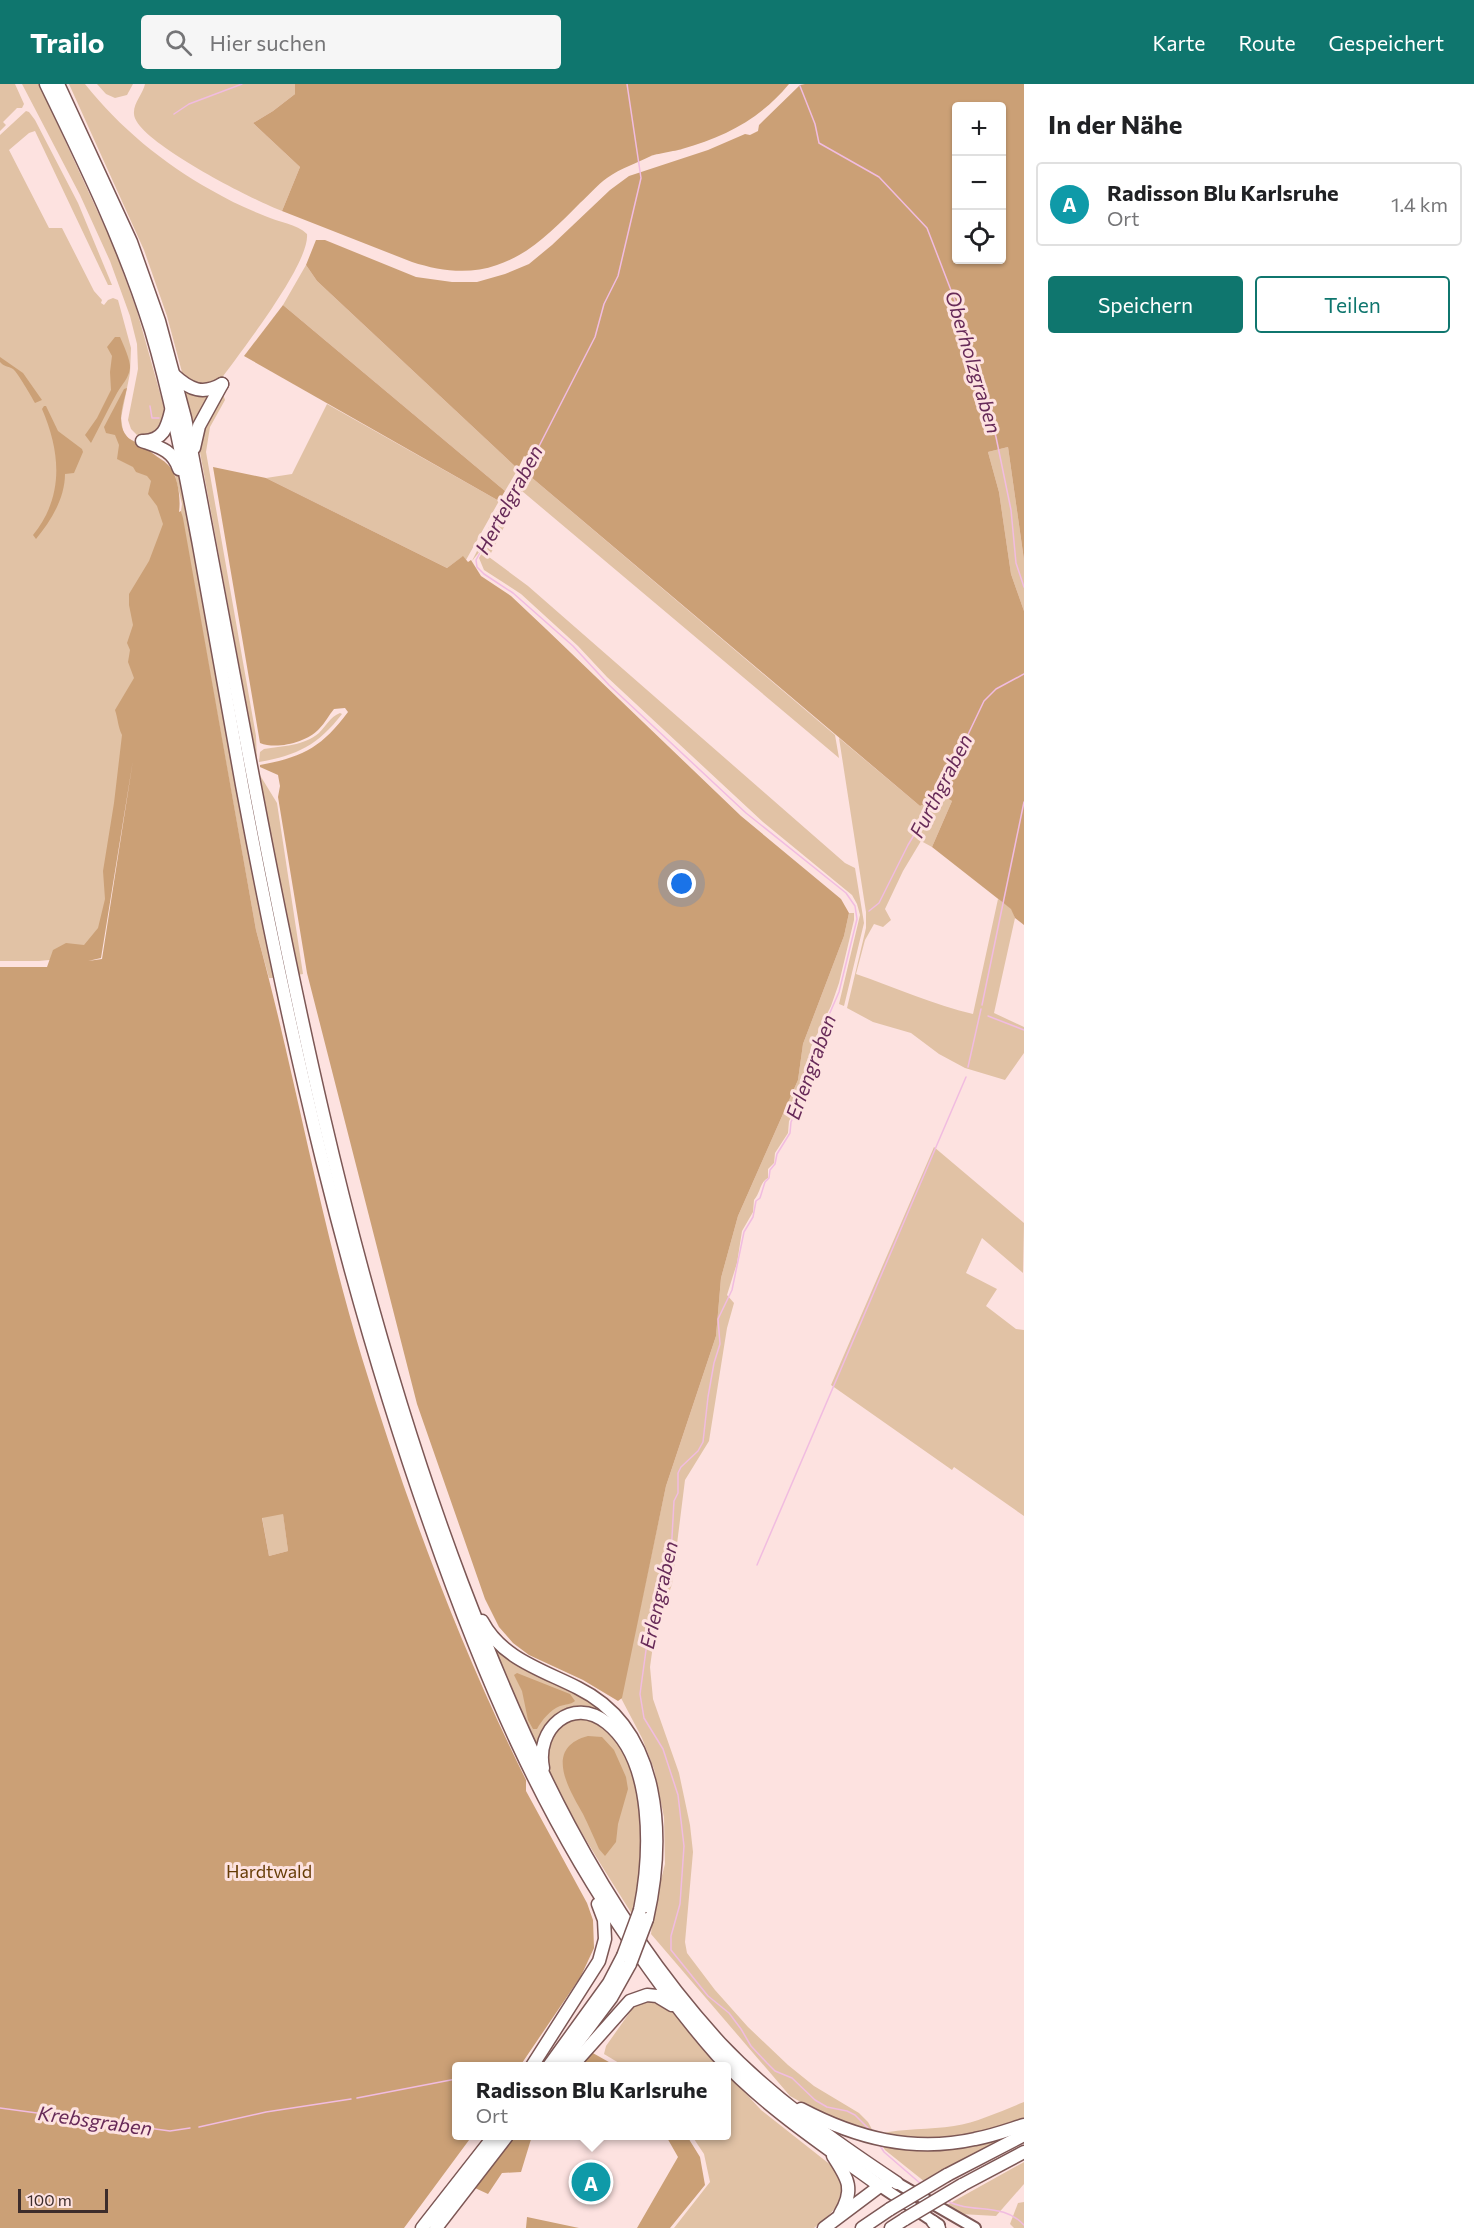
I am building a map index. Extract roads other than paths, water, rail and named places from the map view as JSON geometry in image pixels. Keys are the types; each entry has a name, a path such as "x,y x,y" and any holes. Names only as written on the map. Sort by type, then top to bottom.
{"highway":[{"path":"46,84 85,165 128,264 149,323 172,407 243,791 315,1128 368,1330 411,1472 459,1607 525,1763 590,1884 646,1965 724,2062"},
{"path":"58,84 131,242 159,321 174,375 192,456 277,907 325,1126 396,1390 423,1476 464,1589 505,1691 549,1789 600,1879 644,1946 698,2017 755,2078 803,2118 897,2183"},
{"path":"174,375 194,390 207,391 222,384 199,426 192,456"},
{"path":"172,407 164,433 156,439 142,441 170,452 187,479"},
{"path":"464,1589 485,1626 506,1650 536,1669 597,1699 617,1718 634,1739 648,1778 656,1821 656,1870 644,1915 611,1998 564,2062"},
{"path":"549,1789 542,1765 542,1749 550,1728 556,1721 572,1714 590,1714 606,1722 621,1737 637,1770 646,1816 648,1840 644,1915"},
{"path":"535,2062 598,1961 603,1948 604,1920 590,1884"},
{"path":"553,2062 626,1960"},
{"path":"576,2062 630,2001 638,1997 657,1996 682,2012"},
{"path":"731,2069 753,2090 879,2186"},
{"path":"755,2078 801,2109 854,2133 897,2144 954,2143 1024,2125"},
{"path":"862,2228 947,2175 1024,2135"},
{"path":"479,2154 487,2140"},
{"path":"422,2228 491,2140"},
{"path":"436,2228 504,2140"},
{"path":"830,2150 846,2176 849,2187 845,2204 838,2217"},
{"path":"891,2228 962,2185 1024,2152"},
{"path":"824,2228 879,2186 897,2183"}],"main road":[{"path":"897,2183 975,2228"},
{"path":"879,2186 939,2226"}],"waterway":[{"path":"174,114 189,104 242,84"},
{"name":"Erlengraben","path":"627,84 641,178 618,276 604,304 595,337 533,458 476,560 477,567 484,574 513,593 573,646 609,685 746,813 846,893 855,906 857,919 839,992 815,1047 809,1072 809,1084 791,1122 790,1133 777,1154 769,1178 765,1182 760,1198 756,1201 753,1217 744,1232 732,1290 718,1319 720,1344 708,1397 703,1442 678,1473 671,1555 661,1596 650,1621 640,1694 644,1718 663,1749 678,1795 684,1846 680,1904 671,1936 671,1950 708,1996 729,2013 751,2046 775,2071 792,2078 815,2100 827,2107 855,2115 870,2130"},
{"name":"Oberholzgraben","path":"800,86 815,124 819,143 879,177 927,228 964,324 996,437 1011,510 1016,563 1024,587"},
{"path":"150,406 152,418 159,418"},
{"name":"Furthgraben","path":"869,911 879,903 908,845 944,785 984,701 996,689 1024,674"},
{"name":"Oberholzgraben","path":"982,1005 1024,802"},
{"name":"Oberholzgraben","path":"968,1067 981,1009"},
{"path":"988,1016 1024,1030"},
{"path":"757,1565 966,1077"},
{"name":"Krebsgraben","path":"357,2098 452,2080"},
{"name":"Krebsgraben","path":"199,2127 266,2112 351,2099"},
{"name":"Krebsgraben","path":"0,2108 170,2131 190,2128"},
{"name":"Erlengraben","path":"879,2144 884,2152 921,2184"},
{"name":"Erlengraben","path":"947,2201 957,2205 1007,2213 1024,2225"}],"place":[{"name":"Radisson Blu Karlsruhe","path":"591,2182"}],"water label":[{"name":"Hertelgraben","path":"509,500"}],"park label":[{"name":"Hardtwald","path":"269,1872"}]}
